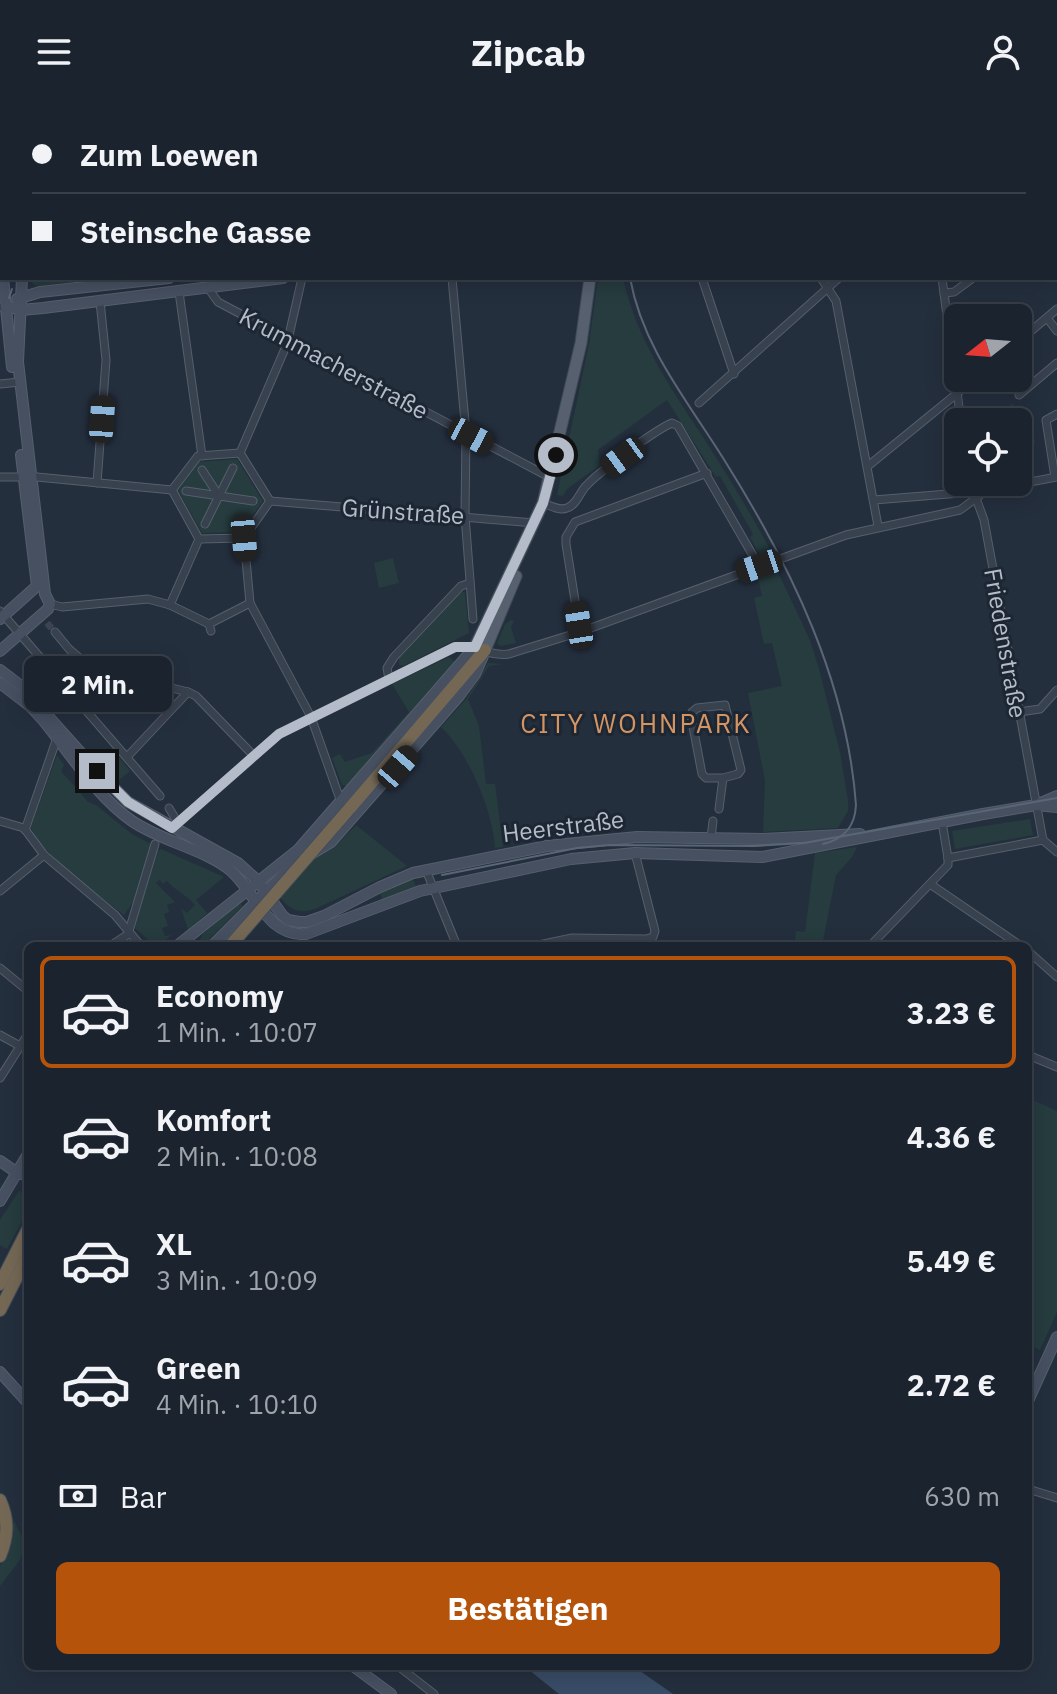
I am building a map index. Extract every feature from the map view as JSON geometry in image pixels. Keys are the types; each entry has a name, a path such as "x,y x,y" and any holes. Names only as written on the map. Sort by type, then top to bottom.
{"highway":[{"path":"233,942 346,805 468,670 480,649"},
{"path":"0,1284 24,1238"},
{"path":"0,1311 24,1263"},
{"path":"0,1311 24,1276"},
{"path":"0,1500 7,1525 0,1556"}],"main road":[{"path":"0,651 44,619 17,382 2,307 3,280"},
{"path":"17,382 22,280"},
{"path":"2,307 23,295 152,280"},
{"path":"2,307 21,310 268,280"},
{"path":"183,942 298,850 346,805 480,649 512,589 551,478 581,343 590,280"},
{"path":"1,615 42,594"},
{"path":"216,942 293,863 331,842 462,693 475,674 480,649"},
{"path":"0,670 21,686 128,802 229,858 258,881 288,920 287,938"},
{"path":"0,683 30,706 119,811 150,832 224,866 287,938"},
{"name":"Heerstraße","path":"288,920 307,922 393,880 504,853 582,841 637,837 763,839 870,835 1036,805 1057,796"},
{"name":"Heerstraße","path":"1036,805 1057,807"},
{"name":"Heerstraße","path":"287,938 433,888 571,859 635,853 762,857 870,835"},
{"path":"194,942 199,931"},
{"path":"0,1201 24,1160"},
{"path":"0,1161 24,1175"},
{"path":"1032,1392 1057,1337"},
{"path":"0,1372 24,1399"},
{"path":"357,1670 378,1690 391,1694"}],"street":[{"path":"240,453 289,339 302,280"},
{"path":"452,280 466,433 465,516 473,619"},
{"path":"703,280 734,374"},
{"path":"823,280 836,301 878,526"},
{"path":"699,403 837,280"},
{"path":"942,280 959,408"},
{"path":"944,293 954,292 970,280"},
{"name":"Krummacherstraße","path":"208,288 218,302 551,478"},
{"path":"179,292 200,456"},
{"path":"97,483 106,352 100,301"},
{"path":"1032,330 1057,309"},
{"path":"1047,318 1057,331"},
{"path":"1019,395 1057,363"},
{"path":"0,384 17,382"},
{"path":"868,466 959,392"},
{"path":"1032,481 1056,477 1046,420 1057,414"},
{"path":"543,503 558,509 568,508 600,473 672,423 678,426 707,473 759,566"},
{"path":"172,490 200,456 240,453"},
{"path":"240,453 270,501 244,538 250,603 311,717 346,805"},
{"path":"205,524 233,468"},
{"path":"202,470 219,496"},
{"path":"580,632 566,544 570,528 575,522 707,473"},
{"path":"0,477 172,490"},
{"path":"172,490 199,539"},
{"path":"186,491 253,501"},
{"path":"874,500 944,495"},
{"path":"169,808 175,826 279,734 455,647 480,649 497,655 509,654 580,632 846,535 960,510 973,496"},
{"name":"Friedenstraße","path":"974,496 984,520 1043,840"},
{"name":"Grünstraße","path":"270,501 535,523"},
{"path":"568,508 575,522"},
{"path":"199,539 244,538"},
{"path":"170,605 199,539"},
{"path":"389,679 387,668 394,657 461,586 470,583"},
{"path":"42,594 62,607 148,599 170,605 210,628 250,603"},
{"path":"1,615 160,796"},
{"path":"55,632 91,668 188,692 254,756"},
{"path":"1019,712 1040,709 1057,690"},
{"path":"127,757 188,692"},
{"path":"720,704 727,708 741,770 738,774 723,778 706,778 702,774 691,716 697,708 720,704"},
{"path":"25,830 58,737"},
{"path":"719,809 723,778"},
{"path":"190,813 190,837"},
{"path":"0,821 25,830 44,855 115,915 138,942"},
{"path":"711,838 713,821"},
{"path":"874,942 948,865 942,822"},
{"path":"948,858 1043,840 1057,852"},
{"path":"115,942 129,932 155,844"},
{"path":"553,942 572,938 653,937 655,931 635,853"},
{"path":"0,891 44,855"},
{"path":"426,870 455,942"},
{"path":"930,884 1015,942"},
{"path":"1032,955 1057,977"},
{"path":"0,968 24,988"},
{"path":"0,1035 20,1046"},
{"path":"0,1078 24,1040"},
{"path":"1032,1057 1057,1067"},
{"path":"1032,1490 1057,1498"},
{"path":"403,1670 434,1694"}],"green space":[{"path":"31,280 96,280 37,286"},
{"path":"598,280 624,280 636,320 654,358 772,553 761,557 750,537 753,534 720,476 716,477 667,400 598,450 600,465 567,489 563,496 557,495 589,344"},
{"path":"237,459 263,501 241,532 202,533 177,489 197,462"},
{"path":"393,558 399,583 379,588 374,563"},
{"path":"776,568 810,640 840,752 848,811 838,828 763,832 765,781 748,693 782,686 772,643 764,644 754,598 762,596 757,575"},
{"path":"462,591 465,593 469,633 403,666 399,665 399,657"},
{"path":"514,621 511,627 516,643 500,646 497,643 505,624"},
{"path":"449,657 455,662 444,676 347,786 342,785 332,758 340,754 345,762 372,753 409,712 392,684"},
{"path":"488,663 503,664 489,666 468,699 479,726 486,784 495,784 503,847 495,848 490,817 477,783 461,751 441,727 467,698"},
{"path":"112,748 115,751 106,760 109,763 118,756 130,771 119,780 99,759"},
{"path":"57,755 64,765 61,771 88,802 151,844 135,899 124,915 44,848 31,827"},
{"path":"1030,819 1033,835 955,849 952,831"},
{"path":"356,825 407,866 315,909 299,911 287,905 279,896 309,862 335,847"},
{"path":"857,847 836,875 823,942 795,942 796,931 805,932 815,853"},
{"path":"161,849 224,877 196,900 207,913 188,930 181,908 187,913 195,905 167,881 156,883 175,902 167,905 169,912 164,914 168,926 162,928 165,936 171,935 164,942 151,942 135,928 156,851"},
{"path":"412,877 417,889 383,901 379,890"},
{"path":"240,903 243,906 208,942 198,942 203,934"},
{"path":"1032,1101 1057,1111 1057,1312 1040,1350 1032,1346"},
{"path":"19,1191 24,1192 24,1217 7,1249 0,1245 0,1220"},
{"path":"11,1515 24,1546 20,1560 0,1586 0,1566 12,1541"}],"water":[{"path":"529,1670 639,1670 673,1694 559,1694"}],"tunnel":[{"path":"47,623 55,632"}],"tram line":[{"path":"630,280 636,304 657,353 774,545 813,628 828,671 851,759 856,805 847,831 823,844"},
{"path":"9,298 12,289"},
{"path":"442,875 577,848 610,845 755,846 804,843 1057,798"}],"district":[{"name":"CITY WOHNPARK","path":"636,723"}],"route":[{"path":"97,771 128,802 172,828 279,734 455,647 475,647 543,503 556,455"}]}
